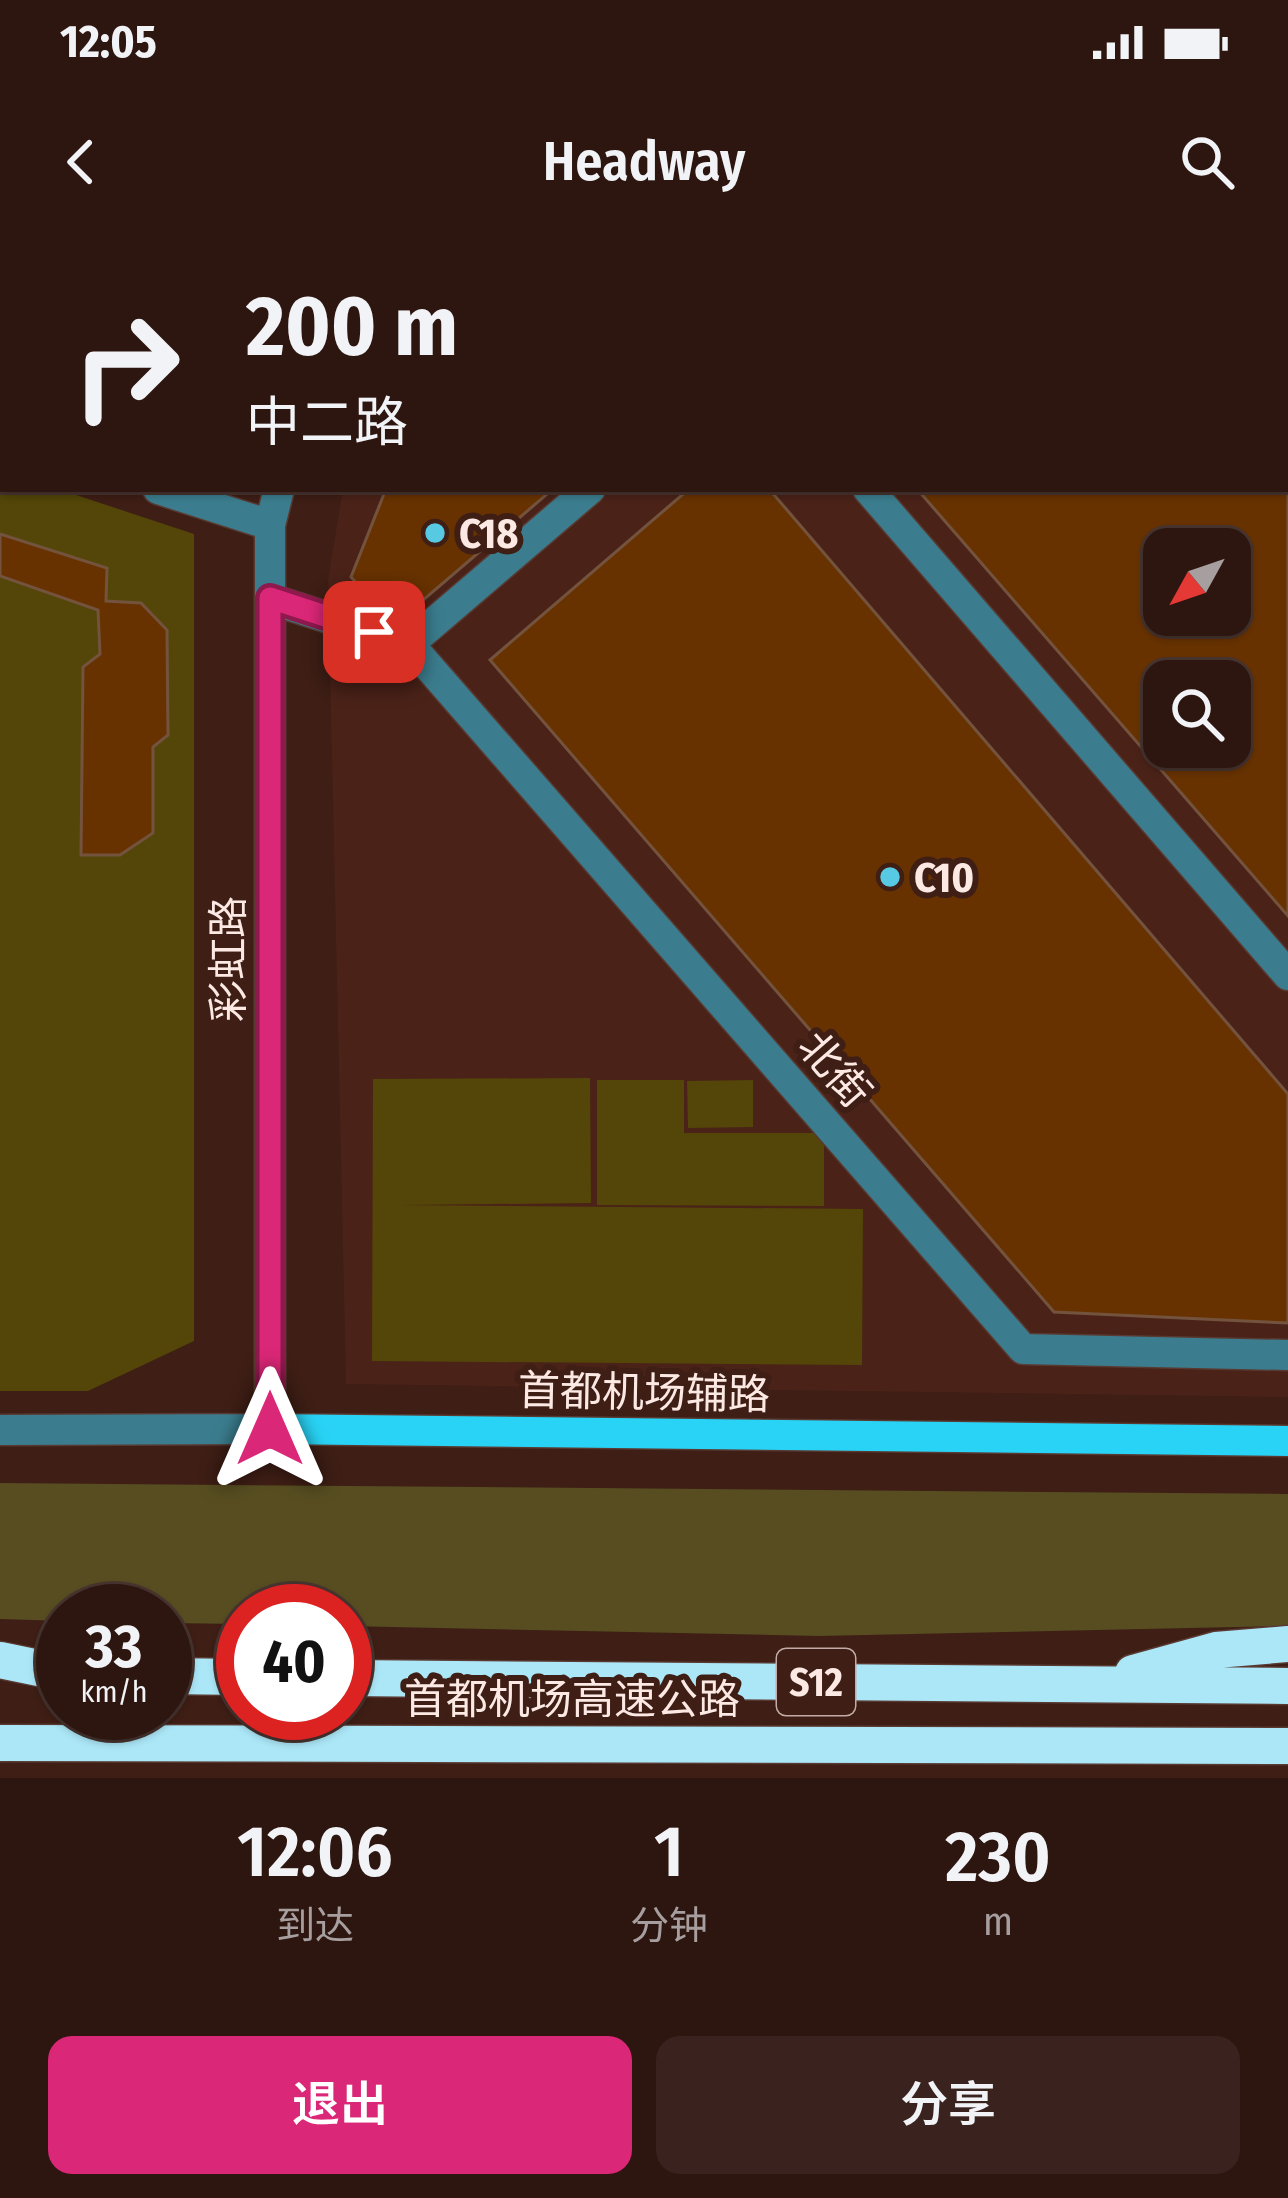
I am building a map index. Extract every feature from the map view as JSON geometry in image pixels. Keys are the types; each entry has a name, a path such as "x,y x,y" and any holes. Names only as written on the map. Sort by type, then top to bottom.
{"highway":[{"path":"1090,1685 1216,1650 1288,1644"},
{"path":"0,1660 36,1668"},
{"path":"0,1674 36,1674"},
{"name":"首都机场高速公路","path":"372,1678 1288,1686"},
{"name":"首都机场高速公路","path":"0,1743 1288,1746"}],"main road":[{"name":"首都机场辅路","path":"270,1429 1288,1441"}],"street":[{"path":"167,492 270,526"},
{"name":"彩虹路","path":"270,1429 270,526 278,492"},
{"path":"270,598 409,644 586,492"},
{"path":"871,492 1288,975"},
{"name":"北街","path":"409,644 1023,1349 1288,1355"},
{"name":"首都机场辅路","path":"0,1430 270,1429"}],"shaded area":[{"path":"0,492 67,492 194,534 194,1341 88,1391 0,1391"},
{"path":"343,492 1288,492 1288,1397 346,1384 328,580"},
{"path":"590,1078 591,1203 403,1205 863,1209 862,1365 372,1361 373,1079"},
{"path":"597,1080 684,1080 684,1133 824,1133 824,1206 597,1205"},
{"path":"753,1080 753,1127 688,1128 687,1081"},
{"path":"0,1483 1288,1494 1288,1626 819,1636 372,1627 372,1584 216,1584 216,1624 192,1623 192,1584 36,1584 36,1620 0,1619"}],"building":[{"name":"C18","path":"385,492 549,492 394,625 351,577"},
{"name":"C10","path":"686,492 772,492 1288,1094 1288,1323 1054,1312 490,660"},
{"path":"920,492 1288,492 1288,916 1159,768 1251,768 1251,660 1143,660 1143,749"},
{"path":"0,534 107,568 106,601 141,603 167,630 168,735 153,747 153,833 120,855 81,855 83,667 100,654 98,610 0,576"}],"place":[{"name":"C18","path":"435,533"},
{"name":"C10","path":"890,877"}],"route":[{"path":"270,1429 270,598 374,632"}]}
